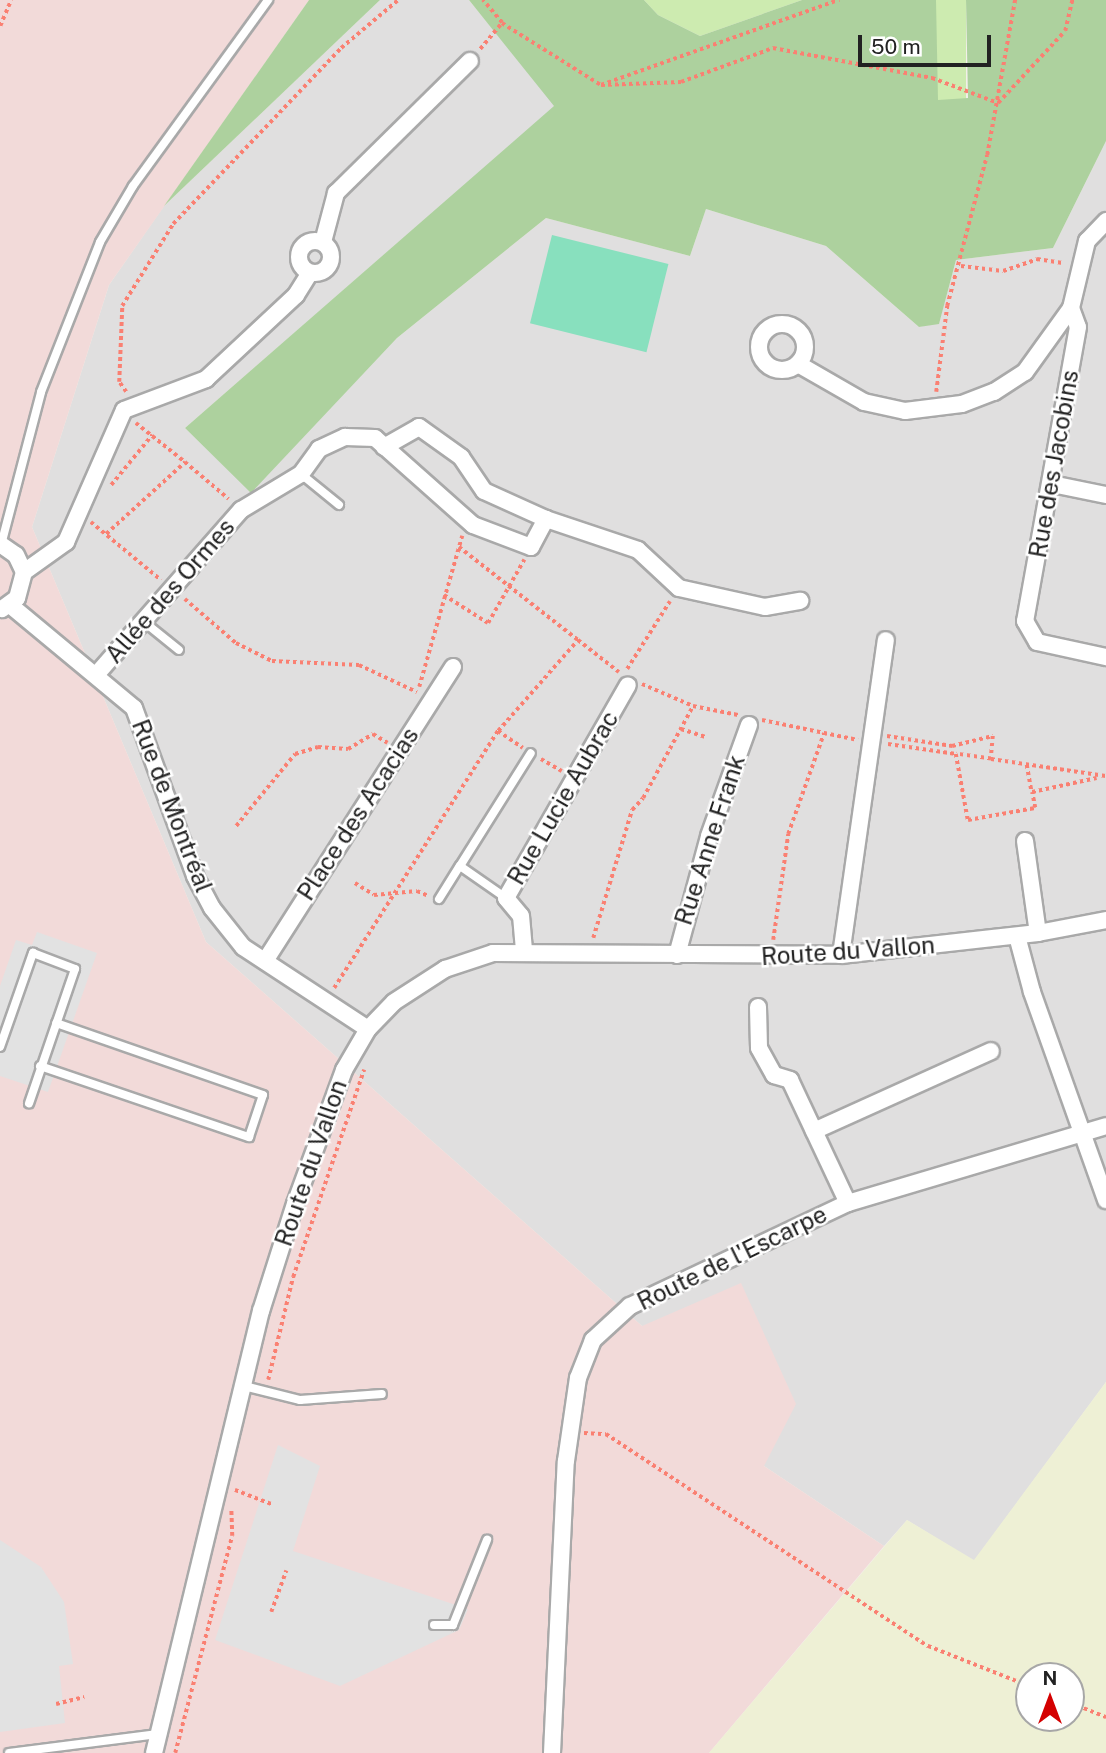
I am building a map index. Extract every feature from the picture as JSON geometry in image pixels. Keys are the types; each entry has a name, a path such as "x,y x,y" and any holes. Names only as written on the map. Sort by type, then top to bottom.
{"street":[{"path":"323,242 336,193 470,61"},
{"path":"798,364 864,402 905,411 962,404 994,392 1026,372 1071,308 1087,241 1106,221"},
{"path":"307,242 323,242 331,251 331,263 323,272 310,273 299,261 300,251 307,242"},
{"path":"24,572 66,542 124,410 206,379 296,295 310,273"},
{"name":"Rue des Jacobins","path":"1071,308 1078,327 1052,484 1025,621 1037,642 1106,657"},
{"path":"384,447 419,427 461,457 484,491 547,519 638,550 679,588 765,607 800,601"},
{"name":"Allée des Ormes","path":"96,675 241,510 301,474 318,449 345,437 375,438 474,525 531,547"},
{"path":"1052,484 1106,495"},
{"path":"531,547 547,519"},
{"path":"0,545 16,555 24,572 21,590 5,607"},
{"name":"Rue de Montréal","path":"5,607 96,675 134,708 146,729 195,876 212,908 243,947 368,1029"},
{"path":"841,955 886,640"},
{"name":"Place des Acacias","path":"265,961 453,667"},
{"name":"Rue Lucie Aubrac","path":"524,950 521,916 506,898 628,685"},
{"name":"Rue Anne Frank","path":"677,956 705,848 749,725"},
{"path":"1025,841 1038,933"},
{"name":"Route du Vallon","path":"154,1753 261,1311 329,1101 368,1029 417,983 444,969 493,953 524,950 677,956 841,955 1017,936 1106,920"},
{"path":"1017,936 1080,1134 1106,1200"},
{"path":"758,1007 759,1048 774,1075 790,1080 848,1203"},
{"path":"814,1131 991,1051"},
{"name":"Route de l'Escarpe","path":"552,1753 566,1461 578,1378 593,1340 630,1306 848,1203 1106,1126"}],"lane":[{"path":"0,545 41,392 100,242 133,186 268,0"},
{"path":"301,474 339,505"},
{"path":"143,621 179,650"},
{"path":"439,899 531,753"},
{"path":"460,866 506,898"},
{"path":"0,1046 33,953 75,969 29,1103"},
{"path":"40,1066 249,1137 263,1095 56,1023"},
{"path":"244,1386 300,1400 382,1394"},
{"path":"434,1625 453,1625 487,1540"},
{"path":"9,1753 160,1735"}],"path":[{"path":"0,26 11,0"},
{"path":"136,405 119,382 122,306 173,223 341,48 398,0"},
{"path":"483,0 502,23 601,85 681,82 773,48 932,78 998,103"},
{"path":"601,85 839,0"},
{"path":"934,404 947,306 960,266 998,103 1015,0"},
{"path":"998,103 1065,32 1072,0"},
{"path":"470,61 502,23"},
{"path":"960,266 1003,271 1037,259 1063,263"},
{"path":"102,496 152,435 224,495"},
{"path":"106,534 186,462"},
{"path":"85,516 166,584"},
{"path":"414,704 459,547 631,679 628,685"},
{"path":"444,594 488,623 531,547"},
{"path":"178,594 236,643 272,661 359,665 418,692"},
{"path":"498,731 578,640"},
{"path":"593,940 632,810 643,799 694,705"},
{"path":"681,729 706,737"},
{"path":"772,946 788,834 824,733"},
{"path":"236,826 295,754 318,747 348,749 373,734 400,751"},
{"path":"879,742 991,759"},
{"path":"956,754 968,820 1035,808 1027,765"},
{"path":"1032,792 1099,777"},
{"path":"355,883 374,895 417,891 439,899"},
{"path":"261,1392 270,1376 293,1278 365,1069"},
{"path":"582,1433 606,1434 928,1646 1015,1680"},
{"path":"175,1753 232,1536 232,1486 272,1504"},
{"path":"271,1612 286,1571"},
{"path":"56,1704 84,1697"},
{"path":"1085,1709 1106,1717"}],"shaded area":[{"path":"0,0 309,0 109,285 32,527 206,942 642,1326 741,1283 796,1404 764,1466 884,1546 709,1753 0,1753"},
{"path":"380,0 469,0 555,106 185,428 251,492 397,338 546,218 690,256 706,209 826,246 919,327 939,323 956,260 1053,248 1106,141 1106,1382 974,1561 907,1520 884,1546 764,1466 642,1326 206,942 32,527 109,285 164,206"},
{"path":"37,932 97,953 48,1092 0,1076 0,986 16,940 32,945"},
{"path":"278,1445 320,1466 293,1551 468,1609 459,1630 340,1686 215,1640"},
{"path":"0,1540 41,1567 64,1602 73,1664 59,1666 65,1723 0,1732"}],"green space":[{"path":"309,0 380,0 164,206"},
{"path":"469,0 644,0 658,15 700,36 802,0 936,0 938,100 968,98 966,0 1106,0 1106,141 1053,248 956,260 939,324 919,327 826,246 706,209 690,256 546,218 397,338 251,493 185,428 554,106"},
{"path":"644,0 802,0 700,36 658,15"},
{"path":"936,0 966,0 966,100 936,100"},
{"path":"552,235 668,264 646,352 530,323"},
{"path":"1106,1382 1106,1753 709,1753 907,1520 974,1560"}]}
